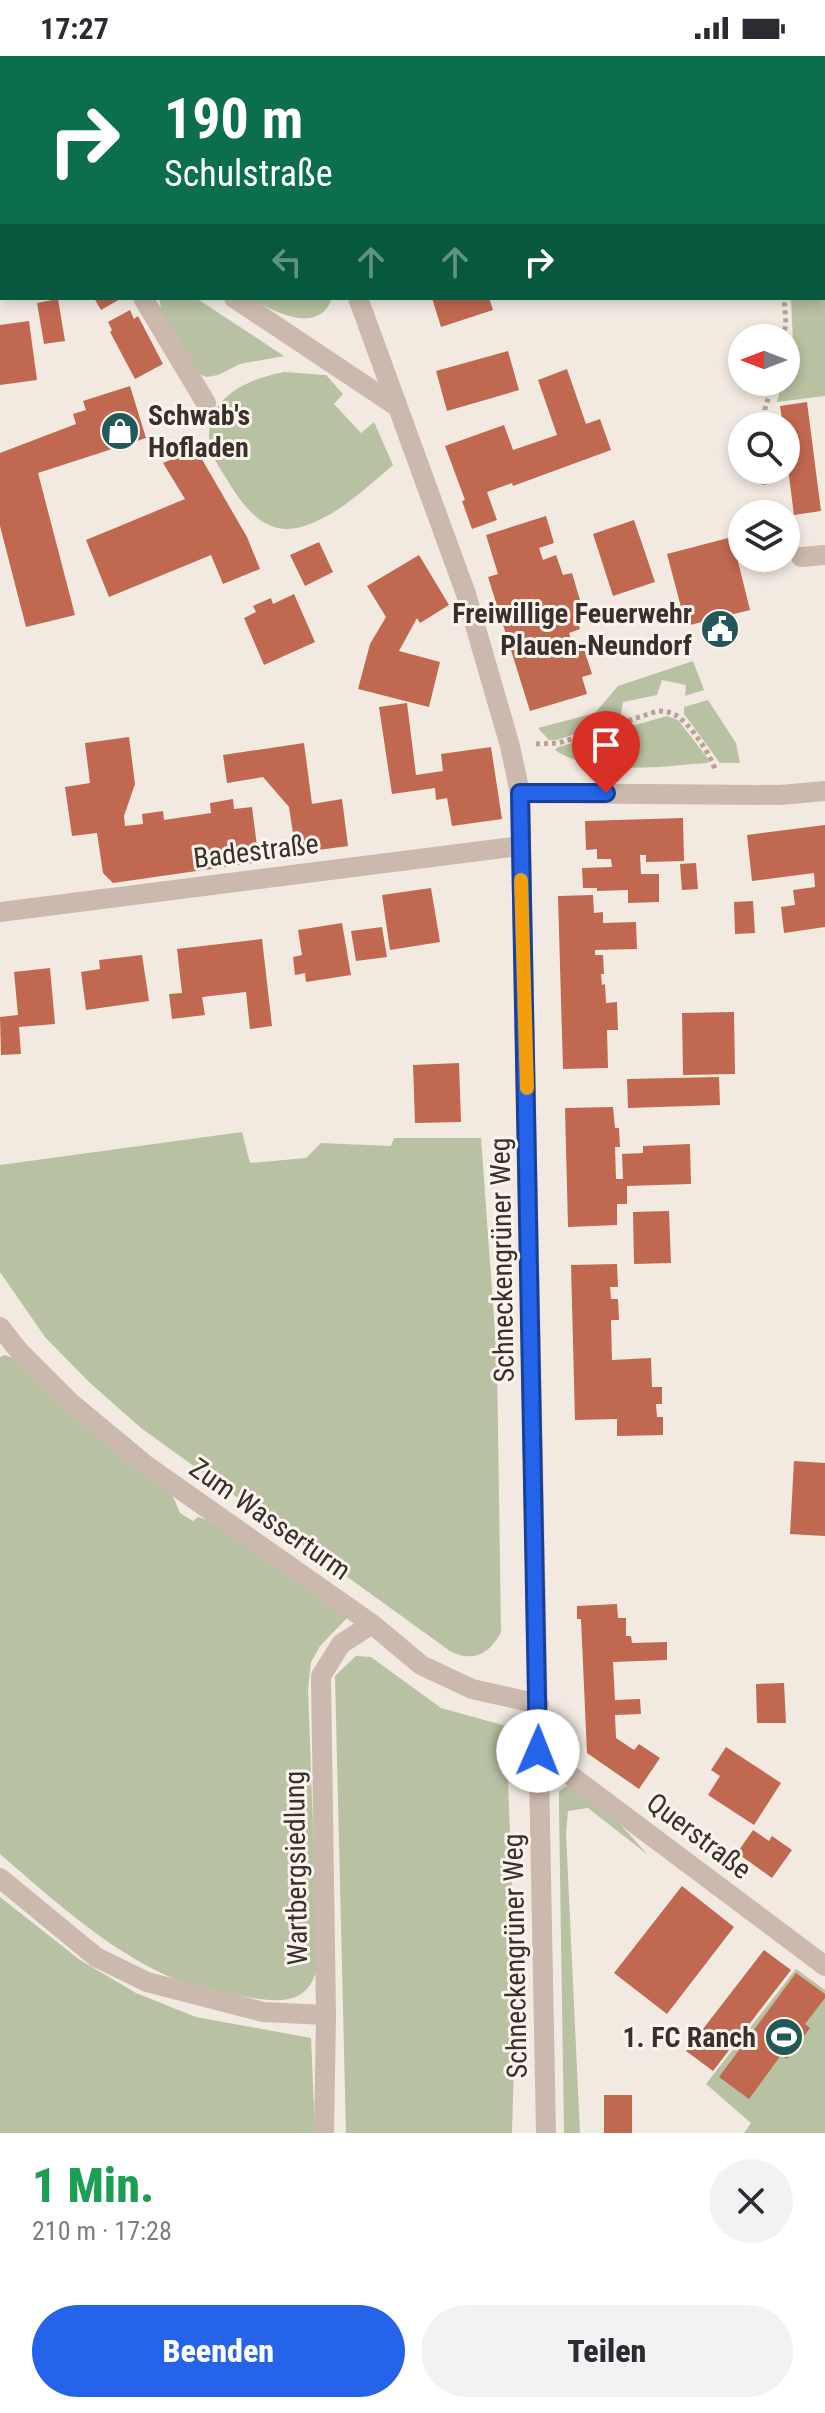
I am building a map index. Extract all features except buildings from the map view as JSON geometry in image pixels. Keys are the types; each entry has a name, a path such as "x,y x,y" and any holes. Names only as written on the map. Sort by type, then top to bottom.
{"street":[{"path":"144,300 206,403"},
{"path":"237,300 396,406"},
{"name":"Schneckengrüner Weg","path":"359,300 466,594 510,746 520,793 546,2133"},
{"path":"801,557 825,555"},
{"path":"520,793 780,795 825,791"},
{"name":"Badestraße","path":"0,912 520,846"},
{"name":"Zum Wasserturm","path":"0,1327 19,1351 71,1403 147,1466 372,1624 421,1665 472,1689 539,1704"},
{"name":"Wartbergsiedlung","path":"324,2133 326,2015 321,1676 341,1644 372,1624"},
{"name":"Querstraße","path":"538,1751 825,1966"},
{"path":"0,1878 96,1957 147,1982 263,2012 326,2015"}],"path":[{"path":"784,300 786,324"},
{"path":"510,746 559,743 658,711 669,712 681,718 713,761 721,794"}],"green space":[{"path":"159,300 199,300 284,356 240,364 207,377 196,373 163,319"},
{"path":"254,300 331,300 326,310 306,318 270,309"},
{"path":"791,300 825,300 825,396 777,402 778,396 800,396 800,324 792,324"},
{"path":"284,372 326,375 343,394 334,404 361,433 374,422 393,465 338,509 314,522 288,529 265,523 247,508 212,453 209,429 220,403 230,394 256,380"},
{"path":"693,661 704,690 685,696 686,685 662,680 657,695 623,702 620,719 557,740 549,740 538,728 595,713 618,686"},
{"path":"708,700 736,743 740,763 720,763 684,714 684,707"},
{"path":"667,716 678,720 709,760 708,763 609,767 589,764 555,750 558,747"},
{"path":"242,1132 250,1163 306,1158 321,1143 391,1146 394,1138 481,1138 497,1360 501,1632 497,1640 480,1654 466,1656 450,1651 141,1428 45,1337 0,1272 0,1165"},
{"path":"5,1355 18,1360 172,1494 180,1513 193,1521 198,1517 207,1520 349,1616 320,1646 311,1662 308,1689 318,1963 310,1986 295,1997 265,2000 203,1989 161,1973 88,1927 0,1854 0,1357"},
{"path":"356,1656 371,1657 441,1708 506,1726 516,1996 512,2133 346,2133 335,1676"},
{"path":"567,1786 601,1807 648,1855 588,1808 568,1811 566,1833 580,2133 564,2133 559,1791"},
{"path":"0,1897 80,1960 136,1993 196,2017 311,2038 315,2133 0,2133"},
{"name":"1. FC Ranch","path":"796,1969 825,1990 825,2133 744,2133 751,2123 706,2084"}],"slow traffic":[{"path":"521,880 527,1088"}],"place":[{"name":"Schwab's Hofladen","path":"120,431"},
{"name":"Freiwillige Feuerwehr Plauen-Neundorf","path":"720,629"},
{"name":"1. FC Ranch","path":"784,2037"}],"route":[{"path":"538,1751 520,793 606,793"}]}
